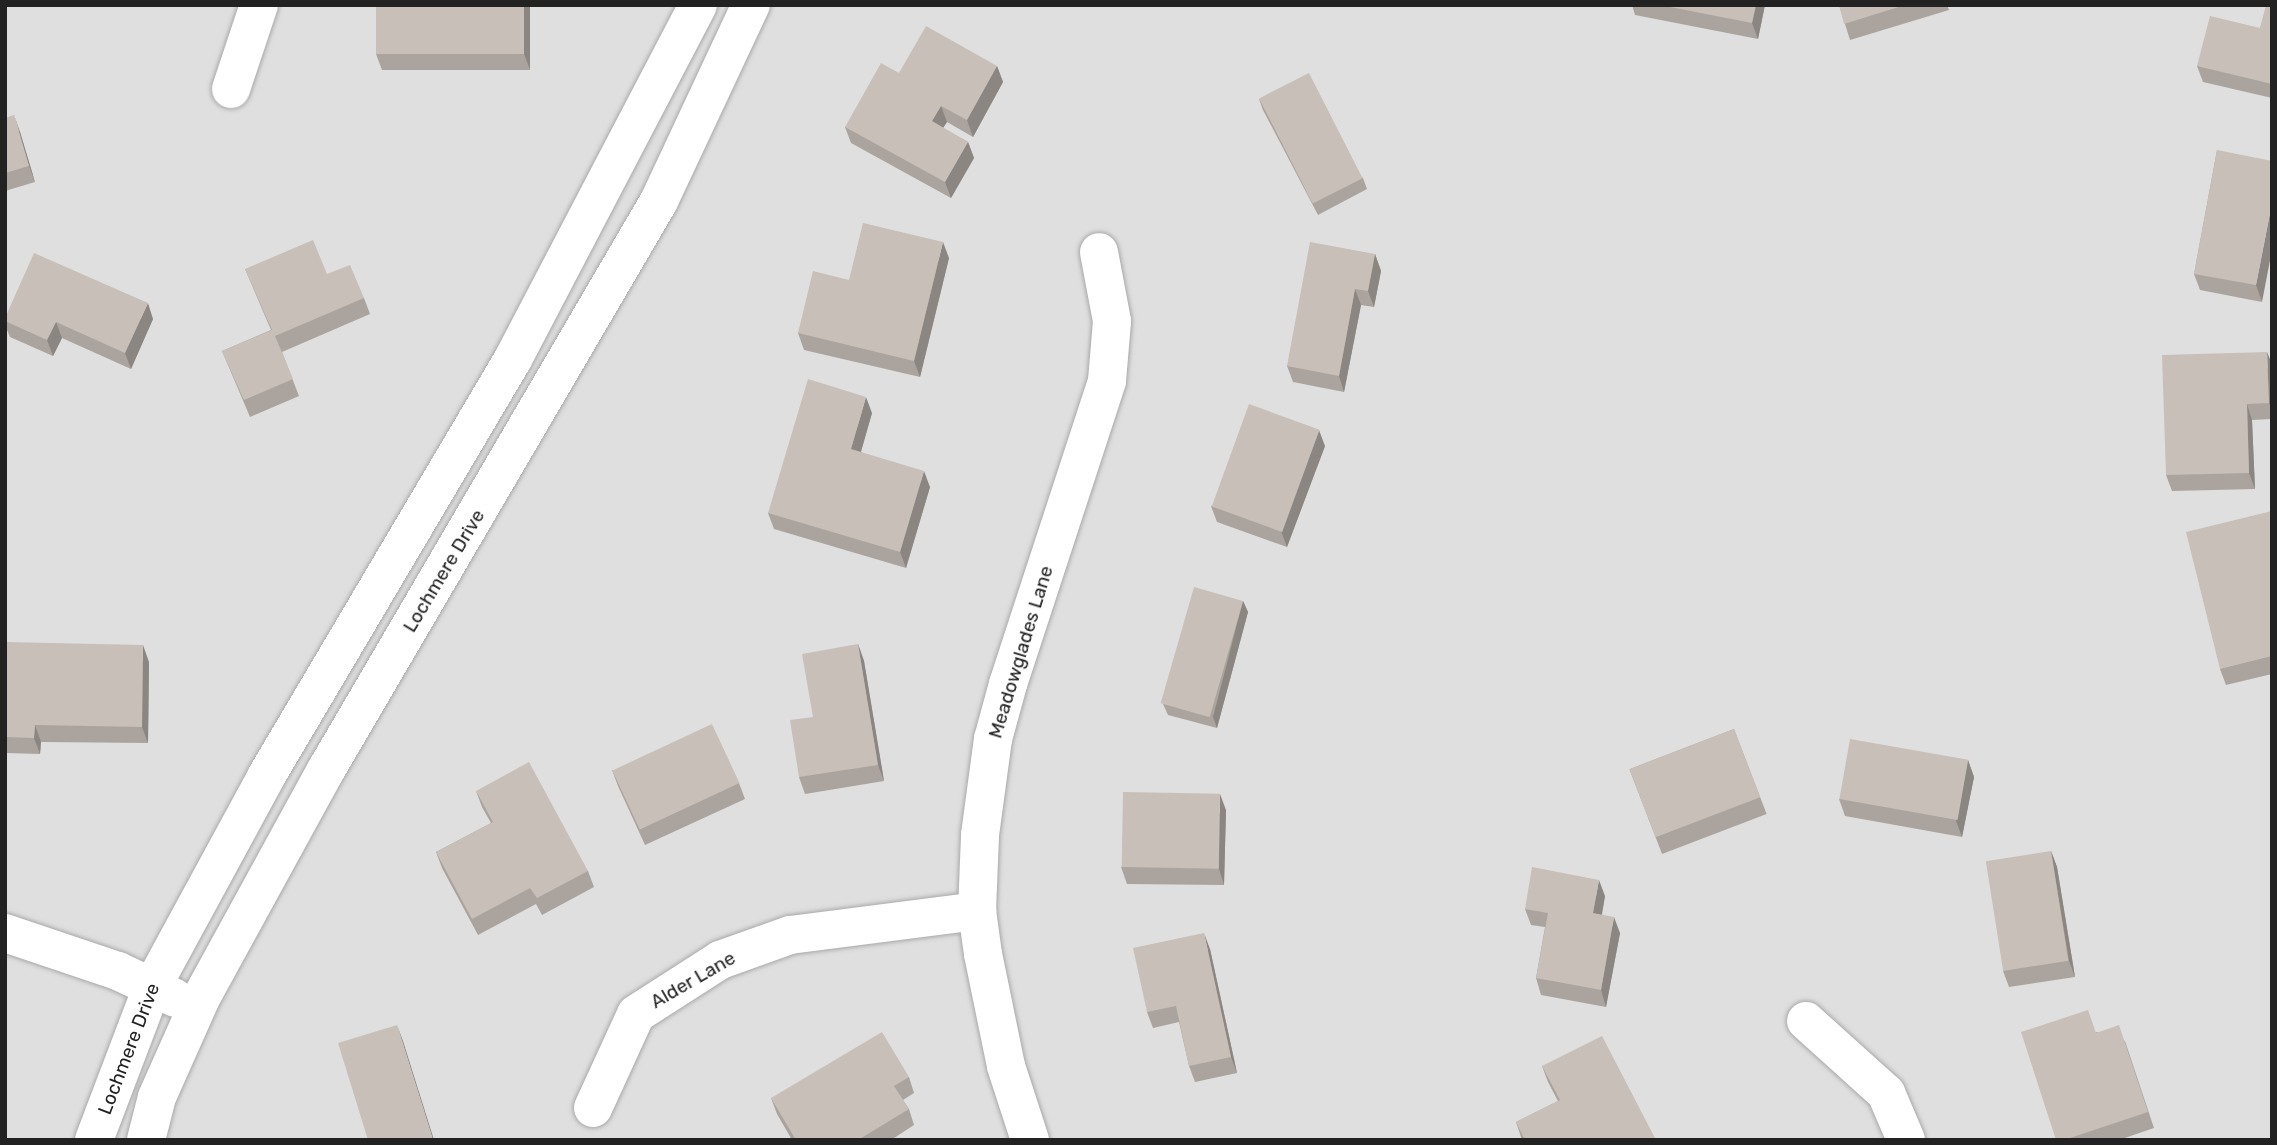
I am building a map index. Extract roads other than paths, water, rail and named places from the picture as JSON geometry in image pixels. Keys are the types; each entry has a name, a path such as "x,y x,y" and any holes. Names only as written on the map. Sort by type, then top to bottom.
{"street":[{"path":"230,89 260,5"},
{"name":"Lochmere Drive","path":"94,1140 152,987 267,775 513,359 597,205 698,5"},
{"name":"Lochmere Drive","path":"146,1140 157,1097 196,1009 326,770 659,201 751,5"},
{"name":"Meadowglades Lane","path":"1030,1140 1006,1066 976,911 980,835 993,739 1107,381 1112,321 1099,252"},
{"name":"Alder Lane","path":"593,1108 636,1014 720,960 790,935 976,911"},
{"path":"5,933 152,987 196,1009"},
{"path":"1806,1021 1886,1093 1906,1140"}]}
